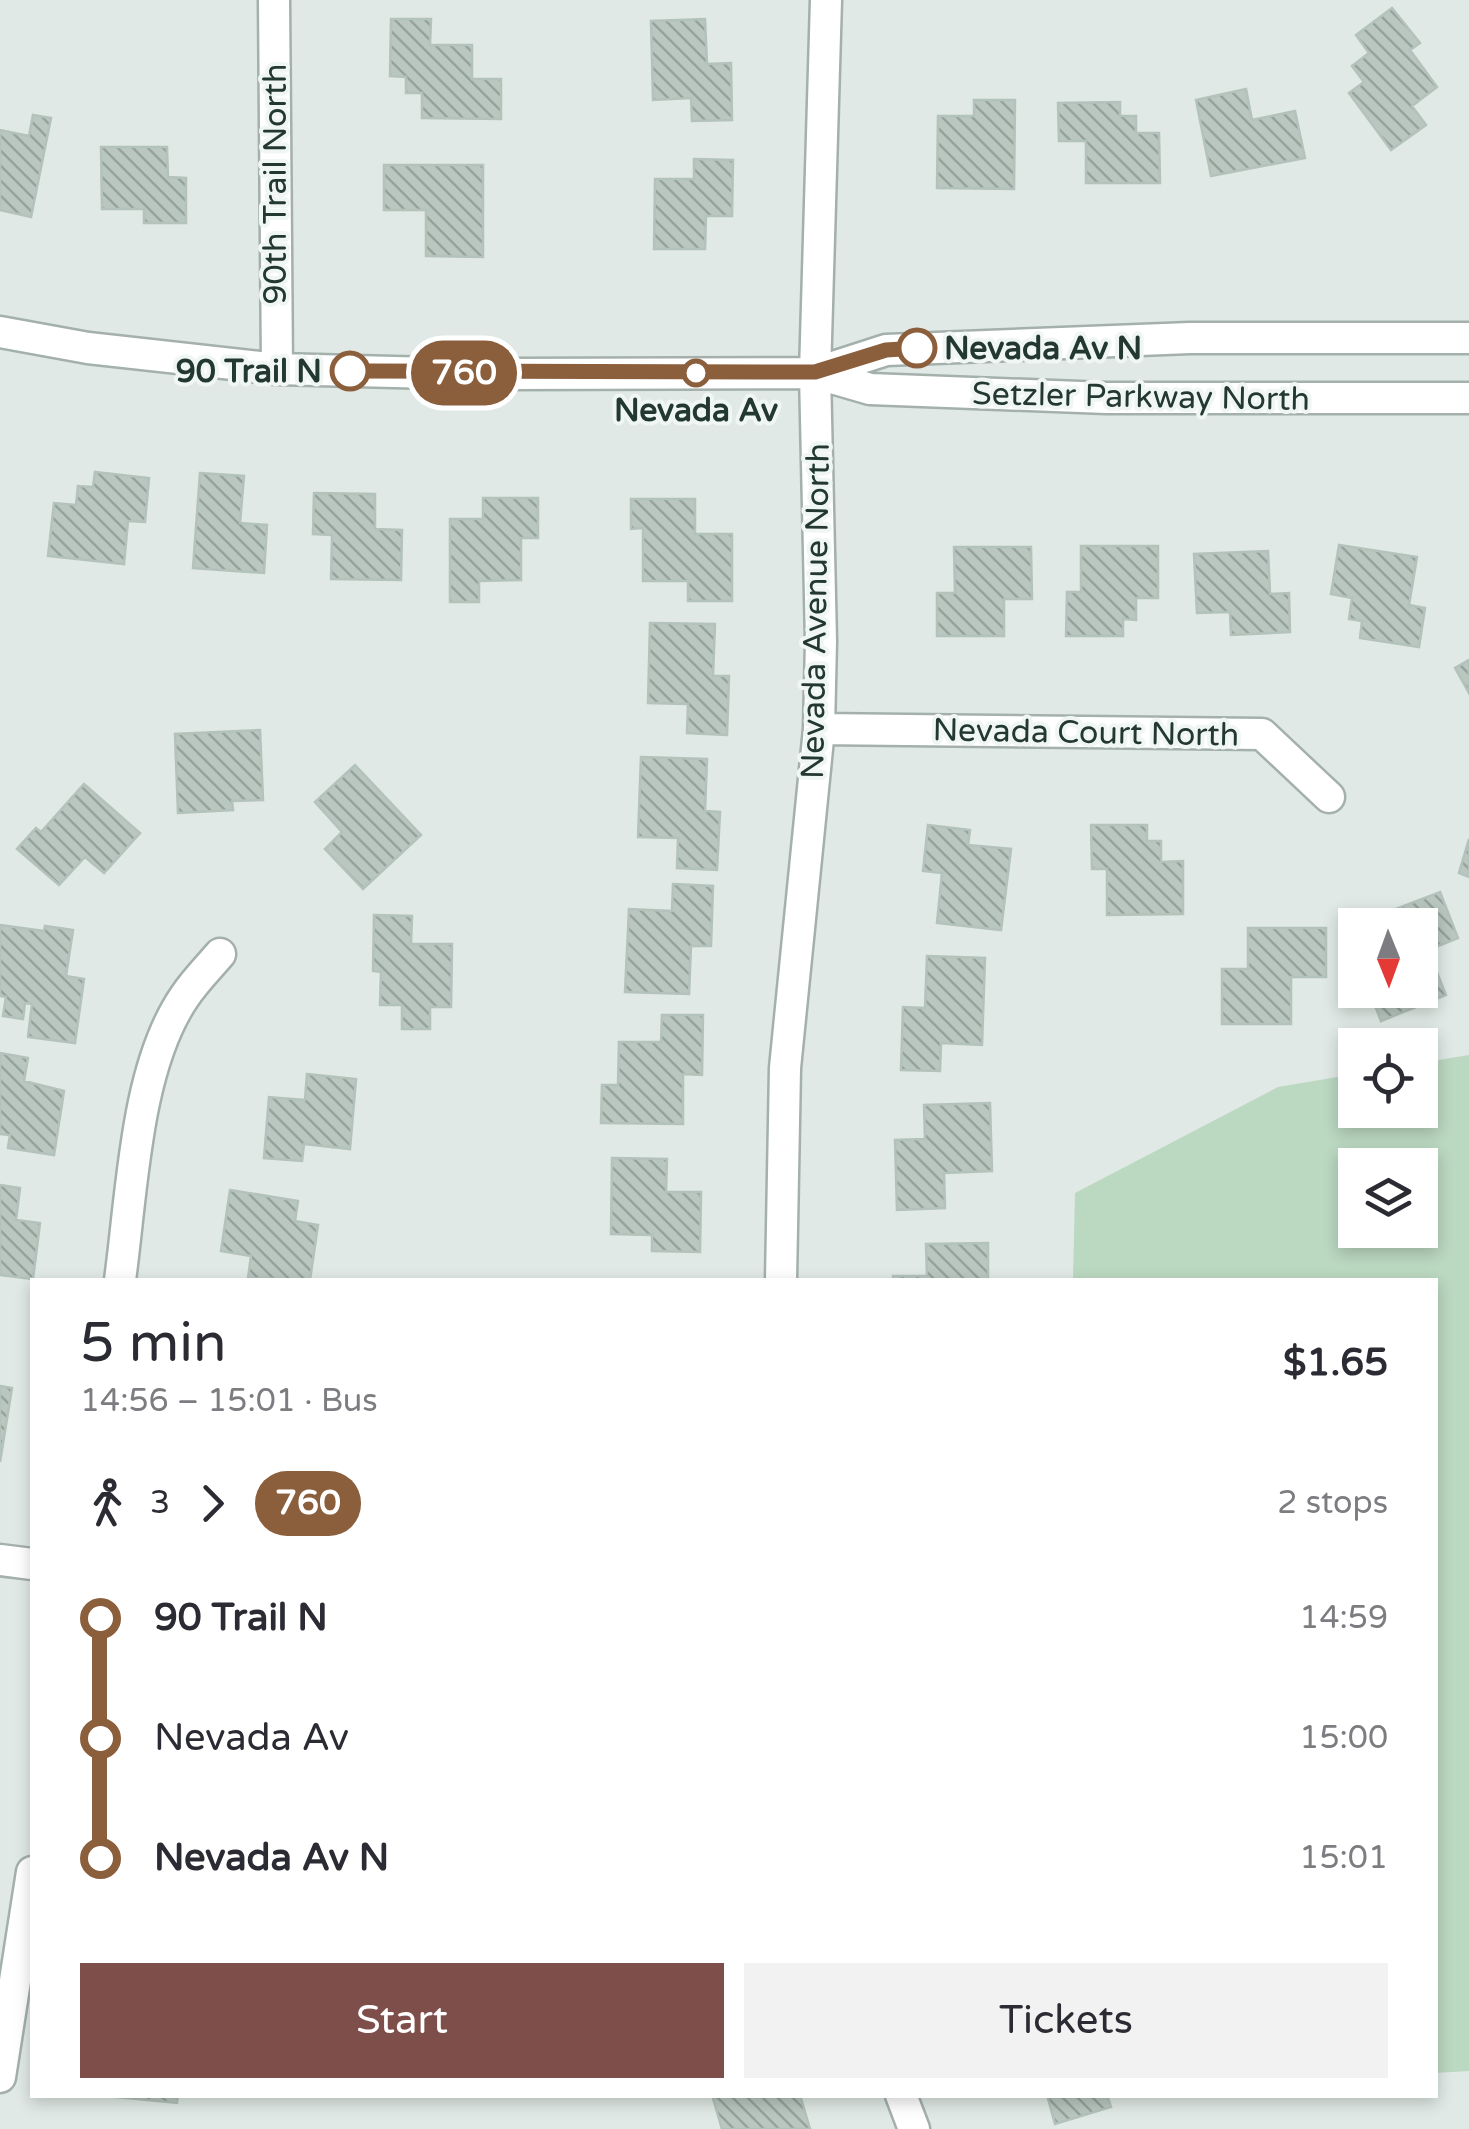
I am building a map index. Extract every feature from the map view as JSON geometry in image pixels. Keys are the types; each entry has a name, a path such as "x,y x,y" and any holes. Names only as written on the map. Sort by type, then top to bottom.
{"street":[{"name":"90th Trail North","path":"274,0 276,369"},
{"name":"Nevada Avenue North","path":"781,1278 785,1068 819,729 815,372 826,0"},
{"name":"Setzler Parkway North","path":"0,332 88,348 276,369 472,374 815,372 886,350 1190,338 1469,338"},
{"name":"Setzler Parkway North","path":"815,372 870,389 1106,398 1469,398"},
{"name":"Nevada Court North","path":"819,729 1262,734 1329,796"},
{"path":"120,1278 145,1098 161,1045 184,998 220,954"},
{"path":"0,1560 30,1564"},
{"path":"0,2076 30,1885"},
{"path":"902,2098 914,2129"}],"green space":[{"path":"1469,1055 1469,2071 1438,2073 1438,1278 1073,1278 1075,1193 1278,1087 1338,1077 1338,1128 1438,1128 1438,1060"}],"building":[{"path":"1392,8 1420,43 1410,50 1437,87 1412,106 1426,125 1391,150 1349,93 1364,82 1352,66 1369,53 1356,35"},
{"path":"391,19 431,19 430,45 472,45 472,79 501,79 501,119 422,118 422,93 406,93 406,77 390,76"},
{"path":"705,19 707,64 731,63 732,120 692,121 691,98 653,100 651,21"},
{"path":"1246,89 1252,120 1295,111 1305,158 1211,176 1196,100"},
{"path":"974,100 1015,100 1014,189 937,188 938,116 974,116"},
{"path":"1120,102 1120,116 1136,116 1136,133 1159,133 1160,183 1086,183 1086,141 1059,141 1058,103"},
{"path":"33,115 51,118 31,217 0,210 0,130 29,136"},
{"path":"101,147 167,147 168,177 186,178 186,223 144,223 144,209 102,209"},
{"path":"694,159 733,160 732,216 706,216 705,249 654,249 655,179 694,179"},
{"path":"384,165 483,165 483,257 426,256 426,210 384,210"},
{"path":"95,472 149,478 145,522 128,521 124,564 48,556 54,503 76,505 78,486 93,487"},
{"path":"200,473 244,476 240,523 267,525 264,573 193,568"},
{"path":"314,493 375,494 375,529 402,530 401,580 331,579 332,535 313,534"},
{"path":"483,498 538,498 538,538 521,538 521,580 479,581 479,602 450,602 450,519 483,519"},
{"path":"631,499 695,499 695,534 732,534 732,601 688,601 688,581 643,581 643,528 631,529"},
{"path":"1339,545 1417,557 1409,605 1425,608 1419,647 1360,638 1362,621 1349,619 1352,598 1331,594"},
{"path":"1081,546 1158,546 1158,598 1136,598 1136,620 1123,619 1123,636 1066,636 1067,592 1081,592"},
{"path":"954,547 1031,547 1032,599 1004,599 1004,636 937,636 937,593 955,593"},
{"path":"1268,551 1270,594 1289,593 1290,632 1231,635 1230,612 1197,613 1194,554"},
{"path":"650,623 715,624 713,676 729,676 727,735 687,733 688,704 648,703"},
{"path":"1469,660 1469,693 1455,668"},
{"path":"260,730 263,800 232,801 233,810 178,813 175,734"},
{"path":"641,757 707,759 705,811 720,812 717,870 677,868 678,838 638,837"},
{"path":"355,765 421,835 363,889 325,849 342,832 315,802"},
{"path":"84,784 140,833 104,873 85,857 59,885 17,849 36,828 41,832"},
{"path":"928,825 970,830 968,845 1011,849 1001,930 937,923 942,873 923,871"},
{"path":"1091,825 1147,825 1147,841 1161,841 1161,862 1183,861 1183,914 1107,915 1107,869 1092,869"},
{"path":"1469,839 1469,877 1459,873"},
{"path":"673,884 713,886 711,946 691,946 689,994 625,992 629,909 672,911"},
{"path":"1440,892 1458,938 1438,946 1438,908 1398,908"},
{"path":"374,915 412,916 411,944 452,944 451,1007 430,1007 430,1029 402,1029 402,1005 380,1005 381,972 373,971"},
{"path":"0,925 73,930 66,976 84,979 75,1043 28,1037 32,1004 25,1003 23,1019 3,1016 6,997 0,996"},
{"path":"1248,928 1326,928 1326,977 1291,977 1291,1024 1222,1024 1222,969 1248,969"},
{"path":"927,956 985,958 982,1045 941,1043 940,1071 901,1070 903,1007 925,1008"},
{"path":"1438,975 1446,995 1438,998"},
{"path":"1376,1008 1414,1008 1381,1021"},
{"path":"662,1015 703,1015 702,1075 683,1074 683,1124 601,1123 602,1085 618,1085 619,1042 661,1042"},
{"path":"0,1053 28,1058 24,1081 64,1091 54,1155 8,1148 10,1135 0,1134"},
{"path":"307,1074 356,1079 350,1149 304,1144 302,1161 264,1158 269,1097 305,1100"},
{"path":"990,1103 992,1171 944,1173 945,1208 897,1210 895,1140 925,1139 924,1105"},
{"path":"612,1158 667,1159 666,1192 701,1192 700,1252 652,1251 652,1235 611,1234"},
{"path":"0,1185 20,1188 16,1220 40,1223 33,1278 0,1275"},
{"path":"230,1190 298,1201 295,1221 318,1225 310,1278 248,1278 251,1256 221,1251"},
{"path":"988,1243 988,1278 893,1278 927,1276 926,1244"},
{"path":"0,1386 12,1388 0,1462"},
{"path":"126,2098 178,2098 177,2103"},
{"path":"713,2098 801,2098 810,2129 722,2129"},
{"path":"1048,2098 1108,2098 1111,2107 1055,2124"}],"bus line":[{"name":"760","path":"350,371 815,372 886,350 917,348"}],"place":[{"name":"Nevada Av N","path":"917,348"},
{"name":"90 Trail N","path":"350,371"},
{"name":"Nevada Av","path":"696,373"}]}
